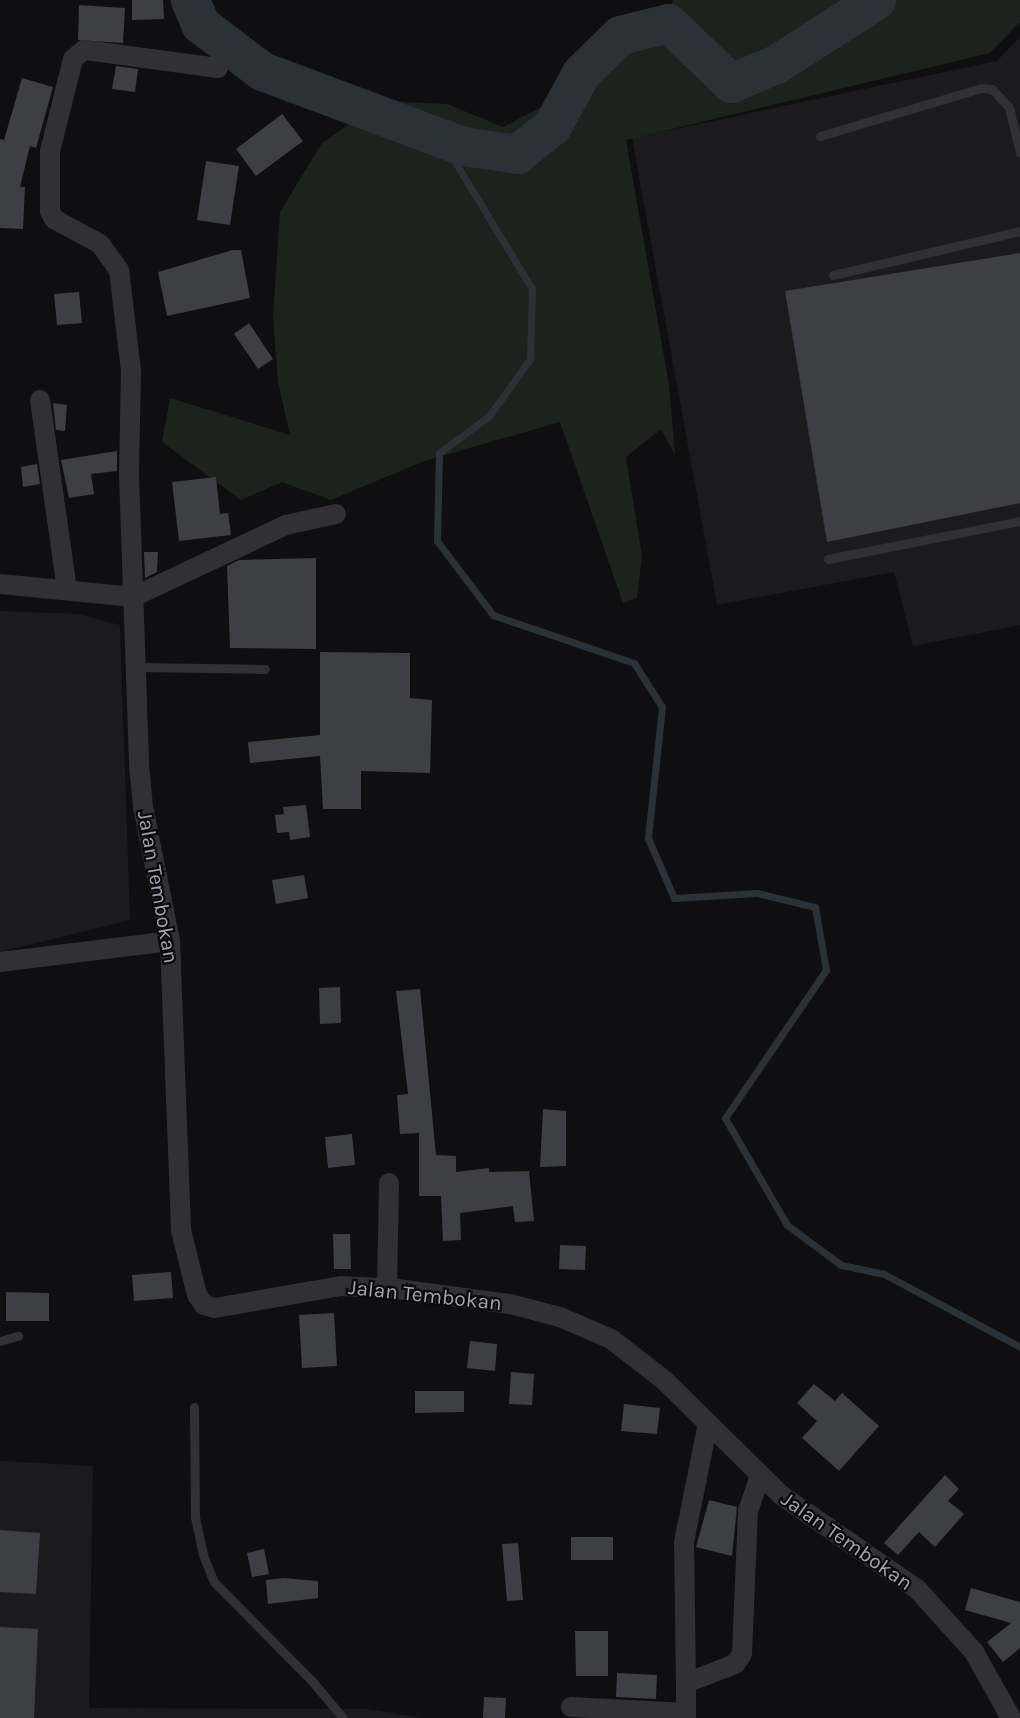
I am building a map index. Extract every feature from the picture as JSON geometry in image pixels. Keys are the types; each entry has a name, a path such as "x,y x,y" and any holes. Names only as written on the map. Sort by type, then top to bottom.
{"street":[{"name":"Jalan Tembokan","path":"218,68 84,50 73,59 50,151 50,211 54,219 100,244 119,270 131,371 129,475 143,807 170,942 181,1230 197,1295 204,1305 215,1308 341,1286 387,1288 510,1304 560,1317 612,1339 664,1380 708,1423 756,1487 833,1533 900,1577 939,1611 974,1652 1011,1718"},
{"path":"40,400 67,589"},
{"path":"0,584 133,597 286,525 336,514"},
{"path":"0,962 170,942"},
{"path":"387,1288 389,1183"},
{"path":"571,1707 686,1715 684,1542 708,1423"},
{"path":"686,1683 735,1664 742,1654 756,1487"}],"lane":[{"path":"820,136 981,88 992,89 1009,107 1020,153"},
{"path":"833,275 1020,231"},
{"path":"828,559 1020,521"},
{"path":"137,667 265,669"},
{"path":"0,1341 18,1336"},
{"path":"194,1407 195,1517 202,1556 214,1582 312,1681 343,1718"}],"shaded area":[{"path":"673,0 1020,0 1020,22 990,53 626,140 669,385 675,455 661,429 626,457 642,556 637,598 623,603 560,422 424,461 331,500 282,482 241,500 162,442 170,398 290,435 278,382 273,318 280,212 322,143 384,101 447,104 503,127 542,107 577,54 632,35 663,35"},
{"path":"1020,37 1020,625 913,646 894,572 717,605 632,138 997,61"},
{"path":"0,611 78,614 120,625 130,920 0,952"},
{"path":"0,1461 93,1466 89,1708 367,1709 422,1718 0,1718"}],"building":[{"path":"132,0 163,0 164,19 132,20"},
{"path":"79,5 125,8 123,43 78,40"},
{"path":"116,66 138,69 135,92 112,89"},
{"path":"22,78 53,87 36,148 30,146 20,187 25,187 23,229 0,228 0,139 4,140"},
{"path":"282,114 303,141 256,176 236,149"},
{"path":"206,161 239,166 230,225 197,220"},
{"path":"233,250 241,250 250,298 167,316 158,272"},
{"path":"1020,253 1020,503 827,542 785,291"},
{"path":"79,292 82,323 57,325 54,294"},
{"path":"249,323 273,359 258,369 234,334"},
{"path":"53,403 67,405 65,431 56,430"},
{"path":"117,451 117,471 91,474 94,494 69,498 61,460"},
{"path":"37,464 40,484 23,487 21,467"},
{"path":"216,477 220,514 228,513 231,535 179,541 172,482"},
{"path":"144,552 158,552 157,572 145,578"},
{"path":"316,558 316,649 230,648 227,566 239,560"},
{"path":"320,652 410,653 410,698 432,700 430,773 361,771 361,809 323,809 320,756 250,763 248,742 320,735"},
{"path":"306,805 310,837 290,840 289,832 277,833 275,815 284,814 283,807"},
{"path":"304,875 308,898 276,904 272,880"},
{"path":"340,987 341,1023 320,1024 319,988"},
{"path":"420,989 436,1155 456,1156 456,1172 489,1168 489,1172 529,1171 534,1221 515,1222 513,1206 460,1213 461,1240 443,1241 441,1196 419,1196 419,1133 400,1134 397,1095 408,1094 396,991"},
{"path":"543,1109 566,1111 566,1166 540,1167"},
{"path":"352,1134 355,1165 328,1168 325,1137"},
{"path":"333,1234 350,1234 351,1269 334,1269"},
{"path":"560,1245 586,1246 585,1270 559,1269"},
{"path":"171,1272 173,1298 134,1301 132,1275"},
{"path":"6,1292 49,1293 49,1321 6,1321"},
{"path":"334,1313 337,1366 302,1368 299,1315"},
{"path":"470,1341 497,1344 495,1371 467,1368"},
{"path":"511,1372 534,1374 532,1405 509,1404"},
{"path":"814,1384 835,1401 842,1393 879,1426 839,1471 802,1438 817,1421 797,1403"},
{"path":"415,1391 464,1391 464,1412 415,1413"},
{"path":"624,1404 660,1408 657,1434 621,1431"},
{"path":"945,1475 959,1489 948,1501 964,1514 935,1547 919,1532 898,1555 884,1543"},
{"path":"709,1500 737,1507 732,1556 696,1547"},
{"path":"0,1530 40,1533 36,1594 0,1592"},
{"path":"571,1537 613,1537 613,1560 571,1560"},
{"path":"518,1543 523,1600 507,1601 502,1544"},
{"path":"264,1549 269,1574 252,1577 247,1553"},
{"path":"283,1578 318,1581 318,1598 268,1604 266,1580"},
{"path":"971,1588 1020,1602 1020,1648 1003,1662 987,1642 1011,1623 965,1610"},
{"path":"0,1627 38,1629 34,1718 0,1718"},
{"path":"575,1631 608,1631 608,1676 576,1676"},
{"path":"617,1673 657,1675 656,1699 616,1697"},
{"path":"484,1697 506,1698 505,1718 483,1718"}],"waterway":[{"path":"190,0 200,24 262,71 463,146 517,154 552,126 581,73 620,35 668,23 731,83 776,64 876,0"},
{"path":"440,137 532,289 530,359 489,416 439,453 437,541 493,615 634,663 662,707 648,838 674,898 757,893 815,907 826,970 725,1118 787,1225 841,1265 884,1274 1020,1347"}]}
